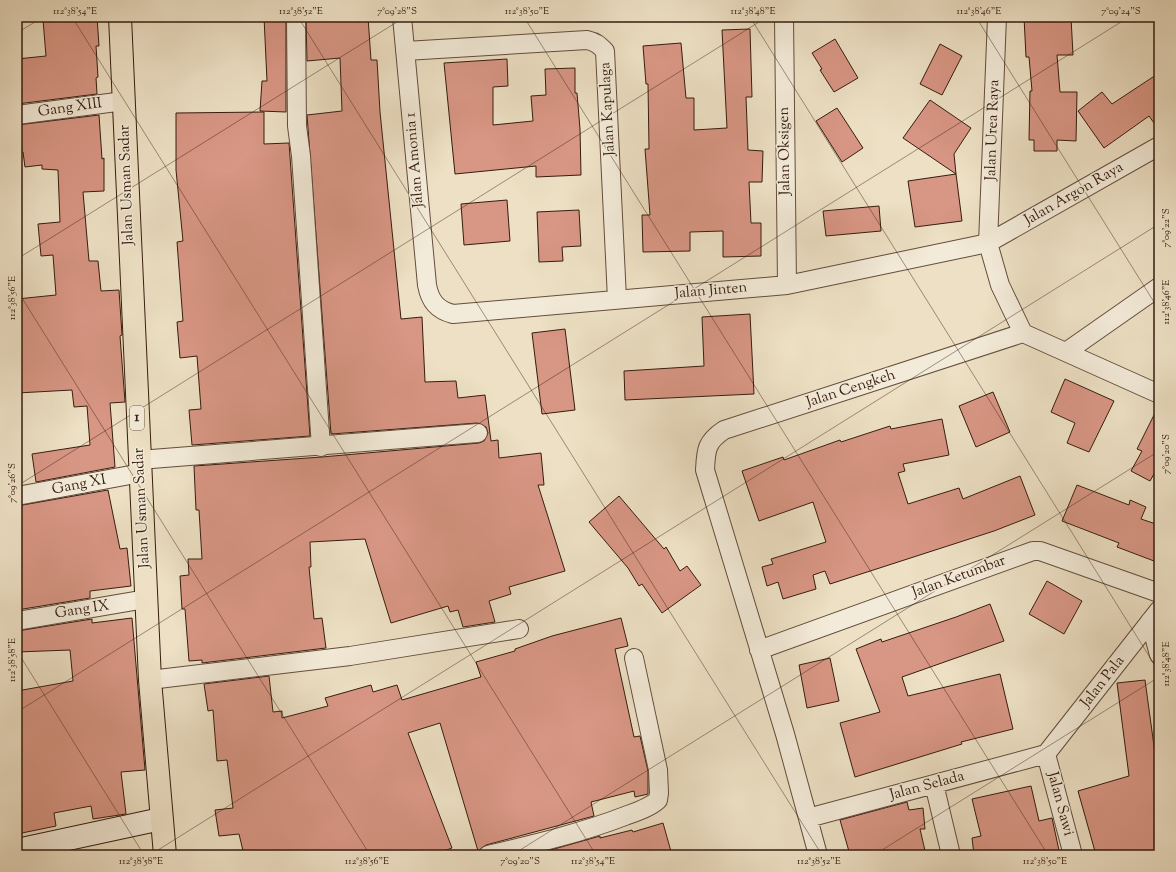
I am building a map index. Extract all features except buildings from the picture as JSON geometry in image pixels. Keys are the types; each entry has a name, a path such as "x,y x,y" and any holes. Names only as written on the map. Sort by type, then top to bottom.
{"highway":[{"name":"Jalan Usman Sadar","path":"120,17 150,680 164,855"}],"main road":[{"path":"17,850 161,819"}],"street":[{"path":"296,17 297,126 301,156 321,447"},
{"name":"Jalan Amonia 1","path":"402,17 427,285 433,302"},
{"name":"Jalan Oksigen","path":"784,17 787,285"},
{"name":"Jalan Urea Raya","path":"997,17 988,243 1000,284 1023,332"},
{"name":"Jalan Kapulaga","path":"404,51 587,40 596,42 600,46 605,52 617,300"},
{"name":"Gang XIII","path":"17,116 124,101"},
{"name":"Jalan Argon Raya","path":"988,243 1159,146"},
{"name":"Jalan Jinten","path":"433,302 441,310 453,314 787,285 988,243"},
{"path":"1066,352 1159,287"},
{"path":"1023,332 1159,394"},
{"name":"Jalan Cengkeh","path":"760,650 705,470 706,454 709,442 724,430 1023,332"},
{"name":"Gang XI","path":"17,496 140,467 321,447 478,434"},
{"name":"Jalan Ketumbar","path":"760,650 1033,551 1040,551 1159,593"},
{"name":"Gang IX","path":"17,621 146,599"},
{"path":"1154,616 1159,655"},
{"name":"Jalan Pala","path":"1046,754 1154,616"},
{"path":"150,680 350,656 519,630"},
{"path":"760,650 818,855"},
{"path":"488,855 612,821 645,808 658,800 658,770 634,658"},
{"name":"Jalan Selada","path":"808,818 1046,754"},
{"name":"Jalan Sawi","path":"1046,754 1073,855"},
{"path":"934,784 951,855"}]}
